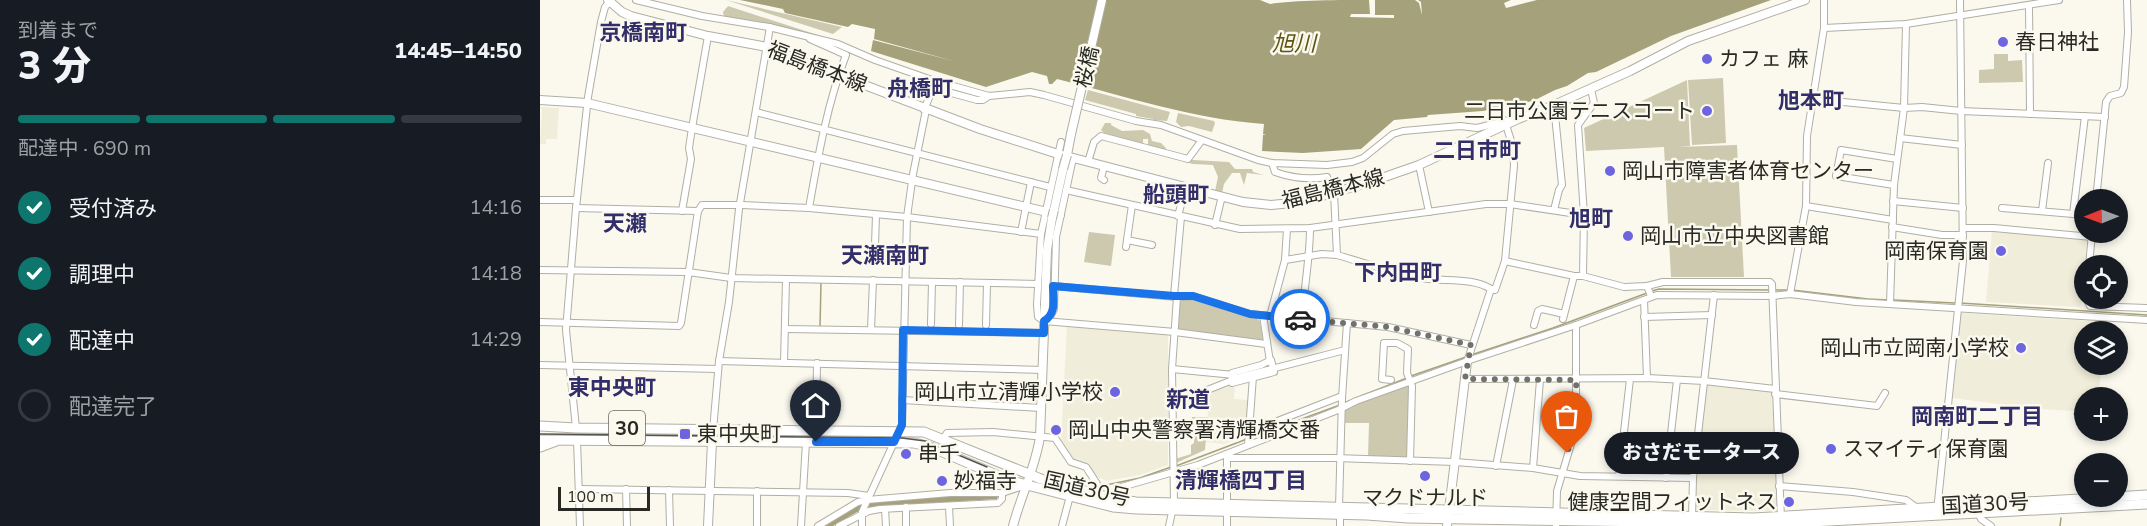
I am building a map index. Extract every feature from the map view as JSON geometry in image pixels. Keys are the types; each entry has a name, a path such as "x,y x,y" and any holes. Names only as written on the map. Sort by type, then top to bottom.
{"main road":[{"name":"福島橋本線","path":"609,0 622,12 632,16 708,36 765,47 925,110 1066,156 1251,203 1271,205 1302,202 1332,194 1419,165 1506,124 1591,89 1688,41 1805,0"},
{"path":"540,418 555,427"},
{"name":"国道30号","path":"540,426 924,432 1028,480 1070,496 1123,508 1173,506"},
{"name":"国道30号","path":"540,440 894,442 925,445 1008,480 1028,480 1136,502 1173,506 1340,510 1448,518 1781,522 2074,503"},
{"path":"540,447 558,440"},
{"name":"国道30号","path":"2128,499 2147,495"},
{"name":"国道30号","path":"2128,502 2147,504"},
{"name":"国道30号","path":"1781,522 1918,508 1937,512"}],"street":[{"path":"576,428 567,324 576,200 587,103 601,21 609,0"},
{"path":"636,0 702,16 805,35 837,44 932,80 989,96 1030,92 1044,95 1136,121 1161,125 1272,163 1327,165 1352,162 1363,158 1394,134 1403,131 1460,126 1477,128 1518,119"},
{"name":"桜橋","path":"1014,526 1028,480 1036,463 1040,437 1047,250 1053,214 1102,0"},
{"path":"1790,292 1806,206 1807,136 1824,28 1824,0"},
{"path":"1937,512 1959,305 1963,231 1960,0"},
{"path":"2001,0 2002,9"},
{"path":"1824,28 1906,24 2057,0"},
{"path":"2097,189 2107,98 2123,91 2128,32 2127,0"},
{"path":"2029,5 2030,114"},
{"path":"1890,301 1894,185 1904,108 1906,24"},
{"path":"708,526 718,369 739,205 770,27"},
{"path":"805,35 812,41 846,55 838,74 824,130 809,208"},
{"path":"682,211 691,159 689,148 708,36"},
{"path":"862,526 862,513 867,500 902,425 907,217 925,110 933,88 977,100 983,100 989,96"},
{"path":"1583,276 1584,215 1578,124 1594,103 1591,89"},
{"path":"1813,99 1904,108 1922,107 1961,111 2105,117"},
{"path":"540,100 587,103 1053,214"},
{"path":"1554,105 1562,184 1554,210"},
{"path":"756,112 1050,188"},
{"path":"2002,208 2073,214 2085,116"},
{"path":"1285,260 1310,255 1336,255 1425,279 1469,282 1495,290 1505,261 1514,166 1513,147 1506,124"},
{"path":"1088,162 1094,142 1101,136 1188,159 1202,140"},
{"path":"1900,138 1962,146"},
{"path":"1061,142 1066,156 1066,190 1041,234 1038,317 1044,321 1174,332 1266,344"},
{"path":"1894,185 1836,176 1841,150 1897,159"},
{"path":"1044,321 1052,314 1056,237 1050,188 1066,156"},
{"path":"1272,163 1275,172 1280,174 1310,180 1327,177 1336,224 1336,255"},
{"path":"2042,211 2048,163"},
{"path":"1419,165 1429,212"},
{"path":"1104,166 1101,178 1104,180"},
{"path":"1021,232 1030,183"},
{"path":"1169,526 1173,506 1172,369 1179,216 1186,186"},
{"path":"1066,190 1240,229 1310,228 1486,204 1510,204 1584,215"},
{"path":"1215,225 1222,196"},
{"path":"540,200 576,200"},
{"path":"1893,201 1963,208"},
{"path":"540,322 679,326 698,211 702,205 809,208 907,217 1041,234"},
{"path":"1126,248 1132,205"},
{"path":"1806,206 1942,235 1994,228 2074,234"},
{"path":"576,208 698,211"},
{"path":"875,245 876,214"},
{"path":"1302,319 1305,274 1310,255 1310,228"},
{"path":"1272,369 1266,344 1266,316 1285,260 1287,229"},
{"path":"1127,240 1152,245"},
{"path":"1505,261 1583,276 1656,294 1714,295 1790,292 2147,320"},
{"path":"540,270 688,272 731,278 1038,284"},
{"path":"1534,326 1538,311 1542,309 1563,316 1574,276"},
{"path":"784,363 786,279"},
{"path":"871,330 873,280"},
{"path":"931,324 932,282"},
{"path":"959,325 960,282"},
{"path":"1647,378 1644,300 1649,292 1663,282 1770,282 1781,522"},
{"path":"986,325 987,283"},
{"path":"1053,286 1193,296 1250,314 1388,327 1471,345"},
{"path":"1448,518 1468,359 1491,289"},
{"path":"1692,521 1693,478 1714,295"},
{"path":"1249,438 1342,407 1468,359 1576,325 1644,300"},
{"path":"2128,307 2147,308"},
{"path":"1644,317 1712,315"},
{"path":"1340,526 1342,397 1347,323"},
{"path":"1556,519 1557,491 1574,434 1576,415 1576,325"},
{"path":"785,329 1044,333"},
{"path":"1391,380 1382,379 1384,343 1397,343 1408,349 1410,461"},
{"path":"1269,360 1232,373 1232,383 1272,369 1345,350"},
{"path":"719,361 1042,370"},
{"path":"816,430 817,363"},
{"path":"540,365 718,369"},
{"path":"1172,369 1232,378 1253,376"},
{"path":"1249,438 1253,376"},
{"path":"1172,404 1232,378"},
{"path":"1465,379 1647,378 1704,381 1877,406 1885,393"},
{"path":"1619,476 1630,379"},
{"path":"1496,466 1513,380"},
{"path":"1533,468 1540,380"},
{"path":"1666,478 1677,380"},
{"path":"1227,456 1249,438 1342,397"},
{"path":"902,400 1041,408"},
{"path":"943,439 947,433 993,432 1055,438 1071,462 1086,467 1096,484 1094,493"},
{"path":"577,440 580,526"},
{"path":"801,526 806,442"},
{"path":"1115,499 1118,488 1173,469 1227,456 1455,462 1533,468 1580,476 1693,478"},
{"path":"1227,456 1227,526"},
{"path":"818,526 858,502 867,500 950,493 1002,493 1028,480"},
{"path":"1779,486 1853,492 1906,501 1918,508"},
{"path":"579,489 848,493 867,500"},
{"path":"626,489 627,526"},
{"path":"669,490 669,526"},
{"path":"757,491 757,526"},
{"path":"839,526 862,513 906,507 998,502 1002,499 1002,493"},
{"path":"1062,526 1070,496"},
{"path":"949,506 950,526"},
{"path":"906,507 906,526"},
{"path":"885,509 886,526"},
{"path":"1977,509 1981,519 1991,526"}],"shaded area":[{"path":"726,0 842,27 833,34"},
{"path":"728,6 824,38 724,17 723,12"},
{"path":"1994,54 2008,54 2008,61 2022,60 2023,82 1979,83 1979,70 1994,69"},
{"name":"二日市公園テニスコート","path":"1723,78 1726,143 1692,145 1688,80"},
{"path":"1687,80 1690,146 1676,147 1737,145 1744,277 1671,277 1664,147 1586,151 1584,128"},
{"path":"1088,90 1170,112 1167,121 1136,116 1136,114 1085,100"},
{"path":"540,107 559,108 557,139 546,139 546,144 540,144 542,110"},
{"path":"1178,113 1214,121 1212,132 1189,126 1181,127 1176,122"},
{"path":"1105,123 1111,123 1122,131 1143,130 1150,134 1152,141 1161,143 1166,148 1165,150 1148,146 1148,139 1143,139 1143,144 1104,133 1101,130"},
{"path":"1175,159 1229,162 1235,169 1252,169 1253,172 1264,175 1247,173 1244,185 1240,173 1232,173 1224,184 1222,193 1215,191 1218,177 1213,165 1193,164"},
{"path":"1992,230 2074,238 2074,243 2087,243 2086,255 2074,255 2074,307 1986,302"},
{"path":"1089,232 1115,235 1111,266 1084,262"},
{"path":"1182,300 1193,300 1250,318 1257,318 1260,321 1263,339 1262,341 1180,331 1177,327 1179,303"},
{"name":"岡山市立岡南小学校","path":"1961,313 2091,321 2074,321 2074,375 2101,375 2099,387 2074,387 2074,411 1953,398"},
{"name":"岡山市立清輝小学校","path":"1067,325 1168,334 1168,465 1140,475 1106,481 1096,477 1088,465 1072,461 1061,443"},
{"path":"1235,382 1234,399 1248,400 1246,435 1224,444 1206,442 1208,416 1205,393"},
{"path":"1706,384 1772,391 1777,506 1772,511 1695,510 1695,477"},
{"path":"1408,385 1410,387 1408,455 1405,458 1368,456 1369,423 1344,423 1344,411 1348,407"},
{"path":"1192,417 1208,417 1205,450 1176,463 1175,459 1191,454 1195,423 1192,422"}],"water":[{"name":"旭川","path":"740,0 1260,0 1270,4 1369,0 1370,14 1351,14 1350,17 1394,18 1394,15 1375,15 1375,0 1415,0 1419,3 1422,15 1421,2 1418,0 1511,0 1504,3 1506,8 1537,0 1771,0 1671,36 1596,72 1588,73 1567,86 1533,101 1483,111 1394,120 1361,149 1303,153 1262,151 1263,135 1266,135 1263,134 1264,124 1185,112 1057,79 1049,84 1047,76 1032,72 986,87 871,51 873,40 957,62 874,39 875,29 852,24 848,27"},
{"path":"950,495 996,495 998,499 885,506 857,512 833,526 823,526 861,504"}],"waterway":[{"path":"820,326 821,283"},
{"path":"1652,291 1659,289 1770,290"},
{"path":"1774,290 1788,290"},
{"path":"1792,290 1889,300"},
{"path":"1471,355 1647,293"},
{"path":"1894,300 1955,303"},
{"path":"1960,303 2147,315"},
{"path":"1411,376 1466,357"},
{"path":"1361,396 1407,378"},
{"path":"1344,403 1354,399"},
{"path":"1252,437 1340,405"},
{"path":"1176,466 1247,439"},
{"path":"1106,485 1140,478 1171,467"},
{"path":"2060,526 2061,518"}],"tram line":[{"path":"540,434 902,438 925,441 987,467"}],"way so far":[{"path":"1300,319 1388,327 1471,345 1465,379 1576,380 1574,434 1567,453"}],"place":[{"name":"春日神社","path":"2003,42"},
{"name":"カフェ 麻","path":"1707,59"},
{"name":"二日市公園テニスコート","path":"1707,111"},
{"name":"岡山市障害者体育センター","path":"1610,171"},
{"name":"岡山市立中央図書館","path":"1628,236"},
{"name":"岡南保育園","path":"2001,251"},
{"name":"岡山市立岡南小学校","path":"2021,348"},
{"name":"岡山市立清輝小学校","path":"1115,392"},
{"name":"岡山中央警察署清輝橋交番","path":"1056,430"},
{"name":"東中央町","path":"685,434"},
{"name":"スマイティ保育園","path":"1831,449"},
{"name":"おさだモータース","path":"1567,453"},
{"name":"串千","path":"906,454"},
{"name":"マクドナルド","path":"1425,476"},
{"name":"妙福寺","path":"942,481"},
{"name":"健康空間フィットネス","path":"1789,502"}],"district":[{"name":"京橋南町","path":"643,32"},
{"name":"舟橋町","path":"920,88"},
{"name":"旭本町","path":"1811,100"},
{"name":"二日市町","path":"1477,150"},
{"name":"船頭町","path":"1176,194"},
{"name":"旭町","path":"1591,218"},
{"name":"天瀬","path":"625,223"},
{"name":"天瀬南町","path":"885,255"},
{"name":"下内田町","path":"1398,272"},
{"name":"東中央町","path":"612,387"},
{"name":"新道","path":"1188,399"},
{"name":"岡南町二丁目","path":"1977,416"},
{"name":"清輝橋四丁目","path":"1241,480"}],"route":[{"path":"816,442 894,442 902,425 903,330 1044,333 1044,321 1050,317 1054,309 1053,286 1193,296 1250,314 1300,319"}]}
